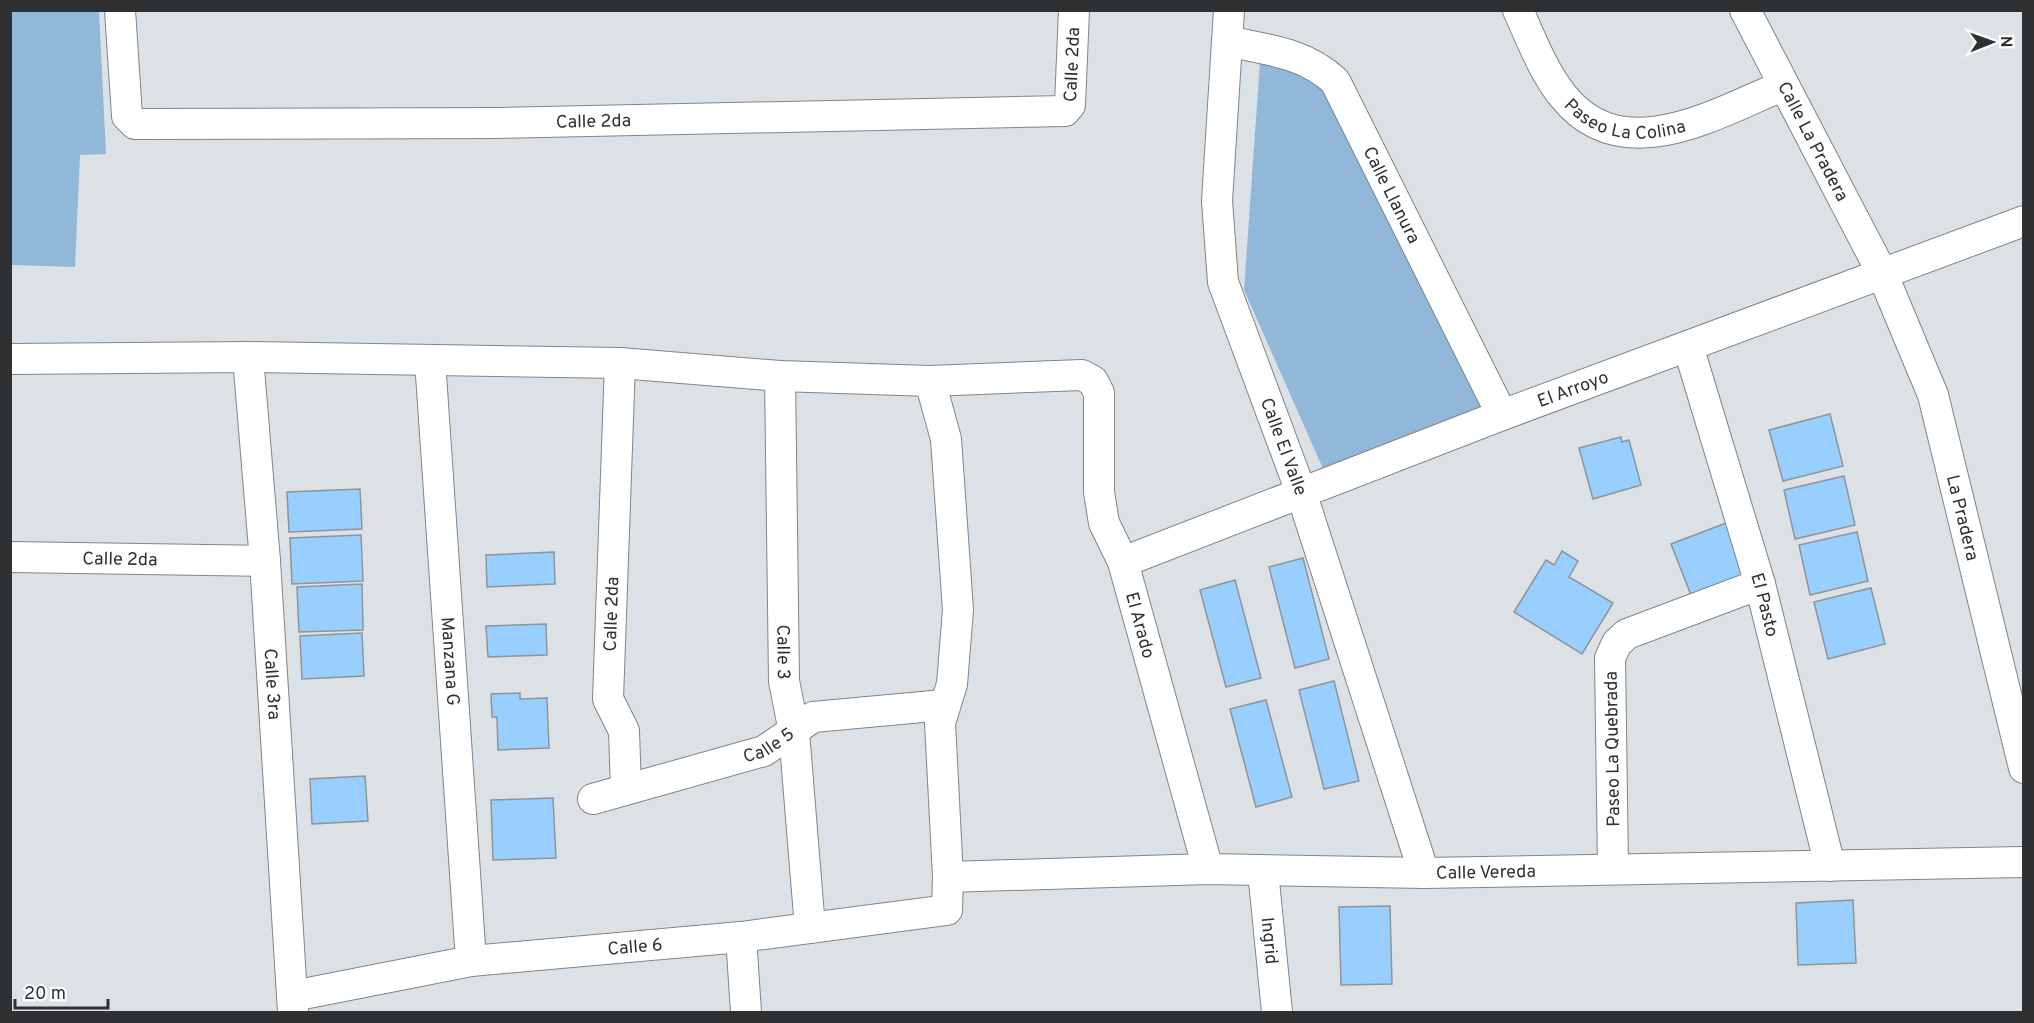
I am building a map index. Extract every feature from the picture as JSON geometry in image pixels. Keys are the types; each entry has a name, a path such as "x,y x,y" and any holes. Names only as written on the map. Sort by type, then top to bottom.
{"street":[{"name":"Calle 2da","path":"120,10 127,116 135,124 170,124 509,123 1065,111 1070,105 1074,10"},
{"name":"Calle El Valle","path":"1229,10 1217,201 1223,282 1301,492 1424,873"},
{"name":"Paseo La Colina","path":"1518,10 1548,73 1564,97 1582,114 1605,127 1628,132 1659,133 1687,126 1782,86"},
{"name":"Calle La Pradera","path":"1745,10 1782,86 1882,273"},
{"name":"Calle Llanura","path":"1227,41 1297,56 1318,66 1335,81 1502,415"},
{"name":"El Arroyo","path":"1123,562 1502,415 2024,221"},
{"name":"La Pradera","path":"1882,273 1933,395 2024,768"},
{"name":"El Pasto","path":"1688,346 1760,584 1830,866"},
{"path":"10,359 248,357 620,363 780,376 930,381 946,439 958,610 952,684 940,723 948,877"},
{"name":"Calle 3ra","path":"248,357 265,561 293,1004"},
{"name":"Manzana G","path":"430,360 471,961"},
{"name":"Calle 2da","path":"620,363 608,699 624,731 626,789"},
{"name":"El Arado","path":"930,381 1082,375 1093,381 1099,393 1099,492 1104,523 1123,562 1208,869"},
{"name":"Calle 3","path":"780,376 784,681 794,732 810,928"},
{"name":"Calle 2da","path":"10,556 265,561"},
{"name":"Paseo La Quebrada","path":"1613,869 1610,658 1617,644 1627,634 1760,584"},
{"name":"Calle 5","path":"594,799 764,751 813,717 944,705"},
{"name":"Calle Vereda","path":"948,877 1208,869 1424,873 2024,862"},
{"name":"Ingrid","path":"1263,871 1277,1012"},
{"name":"Calle 6","path":"293,1004 471,961 741,937 945,911 948,908 948,877"},
{"path":"741,937 746,1012"}],"shaded area":[{"path":"11,10 99,11 106,154 80,155 75,267 11,265"},
{"path":"1260,62 1298,69 1340,106 1506,405 1328,480 1244,290"}],"building":[{"path":"1830,414 1843,466 1783,481 1769,430"},
{"path":"1621,437 1622,442 1629,440 1641,485 1593,499 1579,448"},
{"path":"1844,476 1855,525 1795,539 1784,490"},
{"path":"360,489 362,529 289,532 287,492"},
{"path":"1734,520 1753,571 1691,595 1671,544"},
{"path":"1857,532 1868,581 1810,595 1799,545"},
{"path":"361,535 363,581 292,584 290,538"},
{"path":"1562,551 1578,561 1569,577 1613,603 1582,654 1514,612 1546,560 1554,565"},
{"path":"554,552 555,584 487,587 486,555"},
{"path":"1303,558 1329,659 1295,668 1269,567"},
{"path":"1235,580 1261,678 1226,687 1200,590"},
{"path":"362,584 363,630 299,632 297,587"},
{"path":"1871,588 1885,644 1828,659 1814,602"},
{"path":"546,624 547,655 488,657 486,626"},
{"path":"362,633 364,676 302,679 300,636"},
{"path":"1334,681 1359,781 1324,789 1299,690"},
{"path":"520,693 520,699 547,698 549,748 498,750 497,717 492,717 491,694"},
{"path":"1266,700 1292,797 1256,807 1230,709"},
{"path":"365,776 368,821 312,824 310,779"},
{"path":"553,798 556,858 493,860 491,800"},
{"path":"1853,900 1856,963 1798,965 1796,903"},
{"path":"1390,906 1392,984 1341,985 1339,907"}]}
